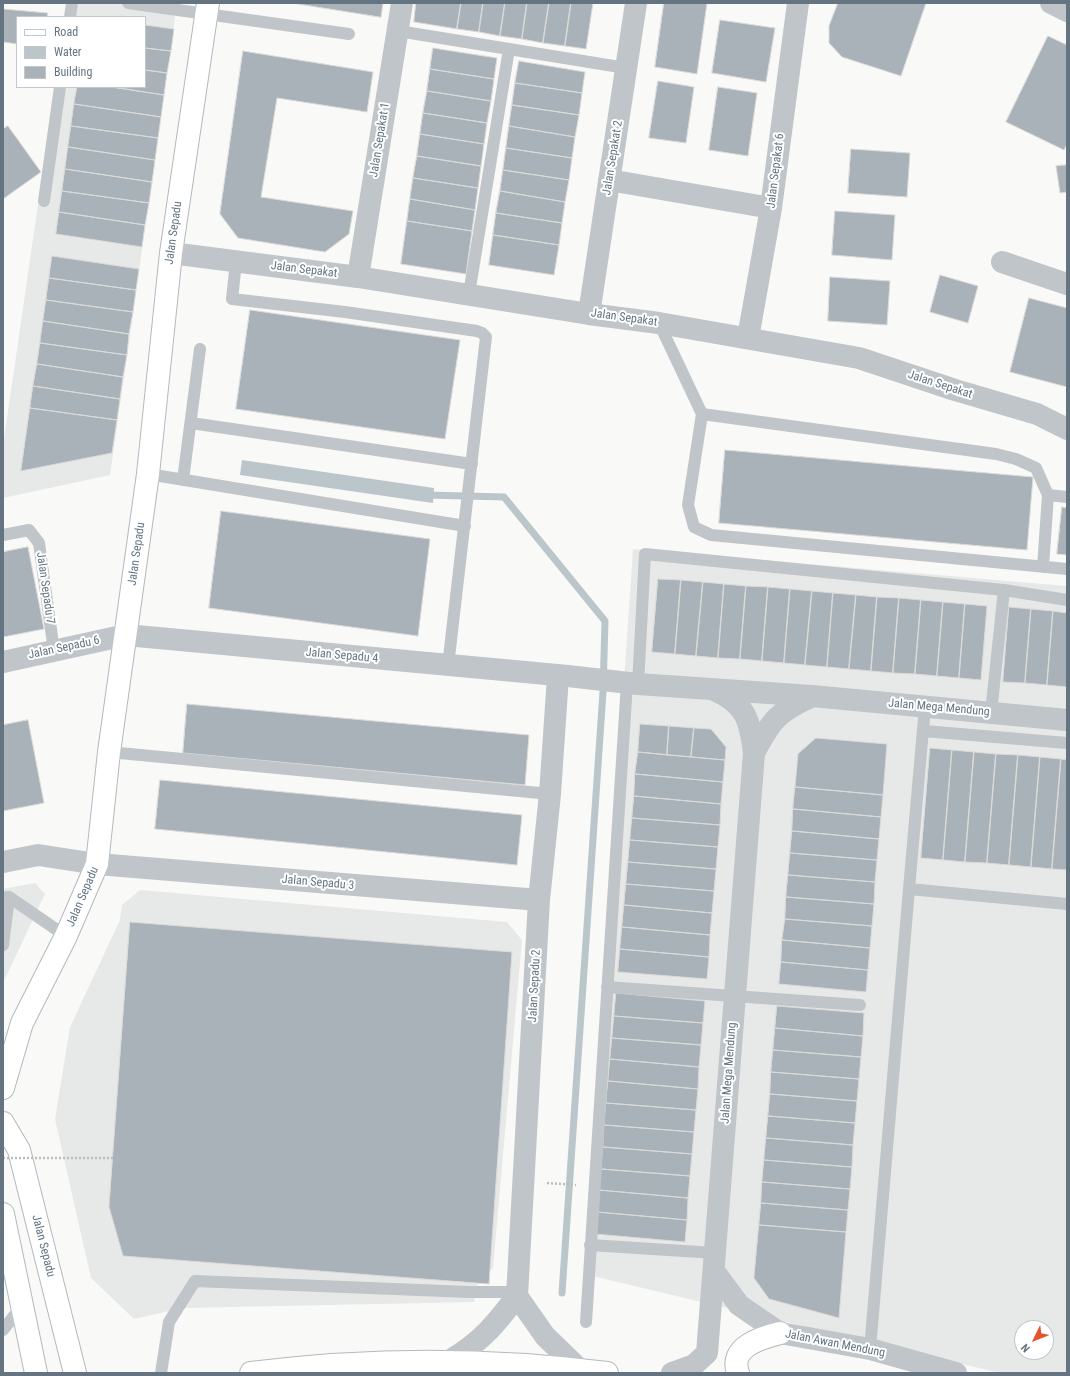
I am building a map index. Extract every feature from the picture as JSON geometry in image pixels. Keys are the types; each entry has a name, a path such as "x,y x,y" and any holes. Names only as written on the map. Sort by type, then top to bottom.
{"street":[{"name":"Jalan Sepakat 1","path":"358,277 402,3"},
{"name":"Jalan Sepakat 2","path":"589,314 636,3"},
{"name":"Jalan Sepakat 6","path":"748,338 771,208 798,3"},
{"path":"1052,3 1067,11"},
{"name":"Jalan Sepadu","path":"3,1088 22,1023 66,936 97,864 109,752 148,474 171,253 207,9"},
{"path":"610,180 771,208"},
{"name":"Jalan Sepakat","path":"171,253 358,277 589,314 659,323 859,358 954,390 1037,414 1067,429"},
{"path":"1002,262 1067,284"},
{"name":"Jalan Sepadu 6","path":"3,662 126,635"},
{"name":"Jalan Sepadu 4","path":"126,635 563,676"},
{"name":"Jalan Mega Mendung","path":"563,676 627,683 812,696 1067,720"},
{"name":"Jalan Sepadu 2","path":"517,1294 539,900 563,676"},
{"name":"Jalan Mega Mendung","path":"672,1373 694,1366 707,1353 754,753 751,726 742,710 728,696 713,689"},
{"name":"Jalan Mega Mendung","path":"754,753 766,729 776,717 789,706 812,696"},
{"name":"Jalan Sepadu 3","path":"3,862 38,856 97,864 539,900"},
{"name":"Jalan Sepadu","path":"3,1124 19,1150 75,1373"},
{"path":"3,1214 21,1307 36,1373"},
{"name":"Jalan Awan Mendung","path":"714,1262 739,1305 780,1333 870,1349 956,1373"},
{"path":"449,1360 465,1351 493,1327 517,1294 544,1336 579,1369"},
{"path":"738,1373 736,1365 738,1354 749,1344 766,1336 780,1333"},
{"path":"251,1373 289,1368 449,1360 579,1369 607,1373"}],"lane":[{"path":"70,16 72,3"},
{"path":"128,3 207,9 349,34"},
{"path":"398,31 626,68"},
{"path":"469,294 509,49"},
{"path":"44,201 60,88"},
{"path":"236,262 232,299 344,312 482,333 486,337 448,666"},
{"path":"659,323 702,414 688,505 694,526 711,535 1067,569"},
{"path":"183,480 200,348"},
{"path":"702,414 996,454 1016,459 1036,468 1048,495 1043,567"},
{"path":"191,423 472,464"},
{"path":"148,474 465,526"},
{"path":"1048,495 1067,497"},
{"name":"Jalan Sepadu 7","path":"3,535 29,530 39,543 54,651"},
{"path":"586,1322 627,683 645,554 1004,590 1067,600"},
{"path":"991,713 1004,590"},
{"path":"870,1349 925,707"},
{"path":"924,731 1067,743"},
{"path":"109,752 550,794"},
{"path":"909,889 1067,904"},
{"path":"3,946 6,897 66,936"},
{"path":"607,987 860,1005"},
{"path":"590,1245 714,1262"},
{"path":"161,1373 169,1322 195,1281 517,1294"},
{"path":"3,1330 21,1307"}],"path":[{"path":"3,1158 113,1158"},
{"path":"557,1184 580,1185"}],"shaded area":[{"path":"67,3 177,3 110,475 3,498 3,446 55,88 146,88 146,16 65,16"},
{"path":"633,549 1067,586 1067,1373 1000,1373 584,1274"},
{"path":"35,883 45,894 3,983 3,889"},
{"path":"140,890 507,922 522,940 493,1268 478,1281 474,1302 182,1308 134,1319 91,1278 55,1119 70,1027 120,920 122,905"}],"water":[{"path":"242,460 434,488 433,503 240,475"}],"building":[{"path":"292,3 383,3 381,17"},
{"path":"416,3 461,3 457,29 414,22"},
{"path":"461,3 483,3 479,32 457,29"},
{"path":"483,3 505,3 500,36 479,32"},
{"path":"505,3 527,3 522,39 500,36"},
{"path":"527,3 549,3 543,43 522,39"},
{"path":"549,3 571,3 565,46 543,43"},
{"path":"571,3 593,3 586,49 565,46"},
{"path":"664,3 707,3 697,74 655,67"},
{"path":"838,3 926,3 901,76 842,57 829,43 829,26"},
{"path":"3,9 48,13 47,16 16,16 16,44 3,42"},
{"path":"720,20 775,28 766,82 712,73"},
{"path":"146,25 174,29 171,51 146,48"},
{"path":"1048,36 1067,45 1067,144 1064,150 1006,122"},
{"path":"146,48 171,51 167,73 146,70"},
{"path":"433,48 497,58 494,79 430,69"},
{"path":"243,51 373,72 367,112 277,98 261,197 353,211 349,234 325,252 238,238 220,214"},
{"path":"519,61 585,72 582,93 515,83"},
{"path":"430,69 494,79 491,101 427,91"},
{"path":"146,70 167,73 164,95 118,88 146,88"},
{"path":"658,81 694,87 686,143 649,138"},
{"path":"515,83 582,93 579,115 512,105"},
{"path":"718,87 757,93 748,156 709,150"},
{"path":"77,88 118,88 164,95 161,117 74,104"},
{"path":"427,91 491,101 487,123 423,113"},
{"path":"74,104 161,117 158,138 71,126"},
{"path":"512,105 579,115 575,137 509,126"},
{"path":"423,113 487,123 484,144 420,134"},
{"path":"8,126 41,172 3,199 3,129"},
{"path":"71,126 158,138 155,160 68,147"},
{"path":"509,126 575,137 572,158 506,148"},
{"path":"420,134 484,144 481,166 417,156"},
{"path":"68,147 155,160 152,182 65,169"},
{"path":"506,148 572,158 569,180 503,170"},
{"path":"851,149 910,153 907,197 848,193"},
{"path":"417,156 481,166 478,188 413,178"},
{"path":"1067,165 1067,192 1060,193 1056,166"},
{"path":"65,169 152,182 149,203 62,191"},
{"path":"503,170 569,180 565,202 500,191"},
{"path":"413,178 478,188 475,210 410,199"},
{"path":"62,191 149,203 145,225 59,212"},
{"path":"500,191 565,202 562,223 496,213"},
{"path":"410,199 475,210 472,231 407,221"},
{"path":"835,211 895,215 892,260 832,255"},
{"path":"59,212 145,225 142,247 56,234"},
{"path":"496,213 562,223 559,245 493,235"},
{"path":"407,221 472,231 466,274 401,264"},
{"path":"493,235 559,245 554,275 489,265"},
{"path":"52,256 139,269 136,290 49,278"},
{"path":"940,275 978,286 968,323 930,312"},
{"path":"830,277 890,281 887,325 828,321"},
{"path":"49,278 136,290 133,312 46,300"},
{"path":"1029,298 1067,308 1067,387 1010,372"},
{"path":"46,300 133,312 129,334 43,321"},
{"path":"250,310 460,340 445,439 236,409"},
{"path":"43,321 129,334 127,355 40,343"},
{"path":"40,343 127,355 123,377 37,364"},
{"path":"37,364 123,377 120,399 33,386"},
{"path":"33,386 120,399 117,420 30,408"},
{"path":"30,408 117,420 112,453 21,471"},
{"path":"725,450 1033,477 1027,550 719,523"},
{"path":"1062,507 1067,508 1067,555 1057,554"},
{"path":"221,511 430,539 418,636 209,608"},
{"path":"28,547 44,629 3,637 3,552"},
{"path":"658,579 681,580 675,654 652,652"},
{"path":"681,580 703,582 696,656 675,654"},
{"path":"703,582 724,584 718,658 696,656"},
{"path":"724,584 746,586 740,659 718,658"},
{"path":"746,586 768,587 762,661 740,659"},
{"path":"768,587 790,589 784,663 762,661"},
{"path":"790,589 812,591 805,665 784,663"},
{"path":"812,591 833,593 827,667 805,665"},
{"path":"833,593 856,595 849,669 827,667"},
{"path":"856,595 877,597 871,671 849,669"},
{"path":"877,597 899,598 893,673 871,671"},
{"path":"899,598 921,600 915,674 893,673"},
{"path":"921,600 943,602 937,676 915,674"},
{"path":"943,602 965,604 959,678 937,676"},
{"path":"965,604 987,606 981,680 959,678"},
{"path":"1009,607 1031,609 1025,683 1003,682"},
{"path":"1031,609 1053,611 1047,685 1025,683"},
{"path":"1053,611 1067,613 1067,687 1047,685"},
{"path":"187,704 529,735 525,785 183,753"},
{"path":"28,720 44,803 3,811 3,725"},
{"path":"640,724 669,726 667,755 638,752"},
{"path":"669,726 694,728 691,757 667,755"},
{"path":"694,728 711,729 726,747 725,760 691,757"},
{"path":"816,738 887,744 883,795 795,787 798,754"},
{"path":"930,748 952,750 943,860 921,858"},
{"path":"952,750 974,752 965,862 943,860"},
{"path":"638,752 725,760 723,782 635,774"},
{"path":"974,752 996,754 987,863 965,862"},
{"path":"996,754 1018,755 1009,865 987,863"},
{"path":"1018,755 1040,757 1031,867 1009,865"},
{"path":"1040,757 1061,759 1052,869 1031,867"},
{"path":"1061,759 1067,760 1067,870 1052,869"},
{"path":"635,774 723,782 721,804 634,796"},
{"path":"160,780 522,815 517,865 155,829"},
{"path":"795,787 883,795 881,817 793,809"},
{"path":"634,796 721,804 720,825 632,818"},
{"path":"793,809 881,817 879,839 792,831"},
{"path":"632,818 720,825 718,847 630,840"},
{"path":"792,831 879,839 877,860 790,853"},
{"path":"630,840 718,847 716,869 628,862"},
{"path":"790,853 877,860 875,882 788,875"},
{"path":"628,862 716,869 714,891 626,884"},
{"path":"788,875 875,882 874,904 786,897"},
{"path":"626,884 714,891 712,913 624,905"},
{"path":"786,897 874,904 872,926 785,919"},
{"path":"624,905 712,913 710,935 622,927"},
{"path":"785,919 872,926 870,948 782,940"},
{"path":"130,922 512,952 489,1284 123,1256 109,1207"},
{"path":"622,927 710,935 709,957 620,949"},
{"path":"782,940 870,948 868,970 781,962"},
{"path":"620,949 709,957 707,979 618,972"},
{"path":"781,962 868,970 866,992 779,984"},
{"path":"616,993 705,1001 703,1023 614,1016"},
{"path":"777,1006 864,1013 863,1036 775,1028"},
{"path":"614,1016 703,1023 701,1045 612,1038"},
{"path":"775,1028 863,1036 861,1057 773,1050"},
{"path":"612,1038 701,1045 699,1067 610,1059"},
{"path":"773,1050 861,1057 859,1079 771,1072"},
{"path":"610,1059 699,1067 698,1089 608,1081"},
{"path":"771,1072 859,1079 857,1101 770,1094"},
{"path":"608,1081 698,1089 696,1110 606,1103"},
{"path":"770,1094 857,1101 855,1123 768,1116"},
{"path":"606,1103 696,1110 694,1132 604,1125"},
{"path":"768,1116 855,1123 853,1145 766,1138"},
{"path":"604,1125 694,1132 692,1154 603,1147"},
{"path":"766,1138 853,1145 852,1167 764,1160"},
{"path":"603,1147 692,1154 690,1176 601,1169"},
{"path":"764,1160 852,1167 850,1189 762,1182"},
{"path":"601,1169 690,1176 688,1198 599,1190"},
{"path":"762,1182 850,1189 848,1210 761,1203"},
{"path":"599,1190 688,1198 687,1220 597,1212"},
{"path":"761,1203 848,1210 846,1232 759,1225"},
{"path":"597,1212 687,1220 685,1242 595,1234"},
{"path":"759,1225 846,1232 839,1318 769,1299 754,1278"}],"waterway":[{"path":"426,495 504,497 605,621 603,692 562,1293"}]}
